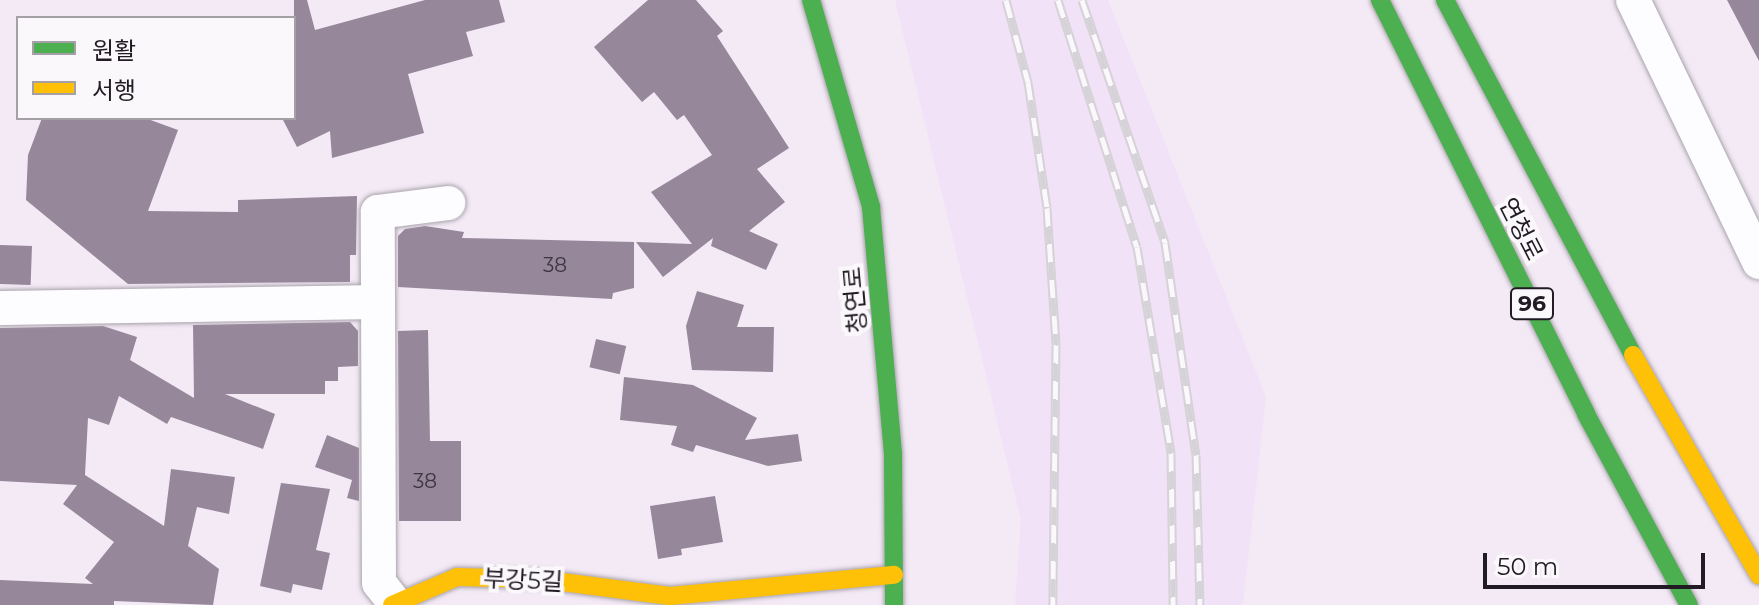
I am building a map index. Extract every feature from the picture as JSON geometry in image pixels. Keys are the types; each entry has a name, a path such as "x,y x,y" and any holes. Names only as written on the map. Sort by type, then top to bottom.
{"main road":[{"name":"청연로","path":"811,0 871,207 893,455 894,605"},
{"name":"연청로","path":"1380,0 1586,414 1689,605"},
{"name":"연청로","path":"1445,0 1647,381 1759,575"},
{"name":"부강5길","path":"393,603 457,577 539,579 670,596 894,575"}],"street":[{"path":"1633,0 1759,262"},
{"name":"부강5길","path":"393,603 379,583 378,212 448,203"},
{"path":"0,308 376,302"}],"shaded area":[{"path":"895,0 1108,0 1266,397 1243,605 1015,605 1021,520"}],"building":[{"path":"294,0 307,0 315,30 425,0 499,0 505,22 466,32 473,56 408,74 424,133 332,158 330,131 297,147 283,120 296,120"},
{"path":"648,0 696,0 723,31 717,36 789,148 757,169 785,202 749,231 778,244 766,270 711,246 713,238 663,277 636,242 692,244 651,192 712,155 684,115 677,120 654,92 642,102 594,47"},
{"path":"1727,0 1759,0 1759,61"},
{"path":"41,120 150,120 178,130 148,211 238,212 238,200 357,196 356,255 350,255 350,282 128,284 26,200 28,155"},
{"path":"425,226 464,232 462,238 634,242 634,288 613,293 612,299 398,287 398,236 405,229"},
{"path":"0,245 32,246 31,285 0,284"},
{"path":"697,291 744,305 737,327 774,327 773,372 692,370 686,326"},
{"path":"350,322 358,331 358,366 338,367 338,381 325,381 325,394 225,394 275,414 263,449 171,417 167,424 119,396 109,425 88,418 85,475 164,526 171,469 235,477 229,514 197,507 188,546 219,569 213,605 114,601 114,605 0,605 0,580 93,584 85,578 114,542 63,504 77,485 0,481 0,328 103,326 137,337 130,360 194,398 193,325"},
{"path":"428,330 430,441 461,441 461,521 399,521 398,331"},
{"path":"596,339 626,346 620,374 589,367"},
{"path":"624,377 693,385 757,418 745,440 798,434 802,461 768,466 696,445 693,452 671,445 677,426 620,420"},
{"path":"327,435 359,448 359,501 347,498 352,480 315,467"},
{"path":"281,483 330,489 316,550 330,553 322,590 293,584 291,593 260,586"},
{"path":"715,496 723,542 681,549 682,555 658,559 650,506"}],"railway":[{"path":"1006,0 1028,82 1047,208 1056,345 1053,605"},
{"path":"1058,0 1137,247 1171,453 1173,605"},
{"path":"1082,0 1165,243 1196,455 1200,605"}],"traffic: fast":[{"path":"811,0 871,207 893,455 894,605"},
{"path":"1380,0 1586,414 1689,605"},
{"path":"1445,0 1633,355"}],"traffic: slow":[{"path":"1633,355 1759,575"},
{"path":"392,605 457,577 539,579 670,596 894,575"}]}
